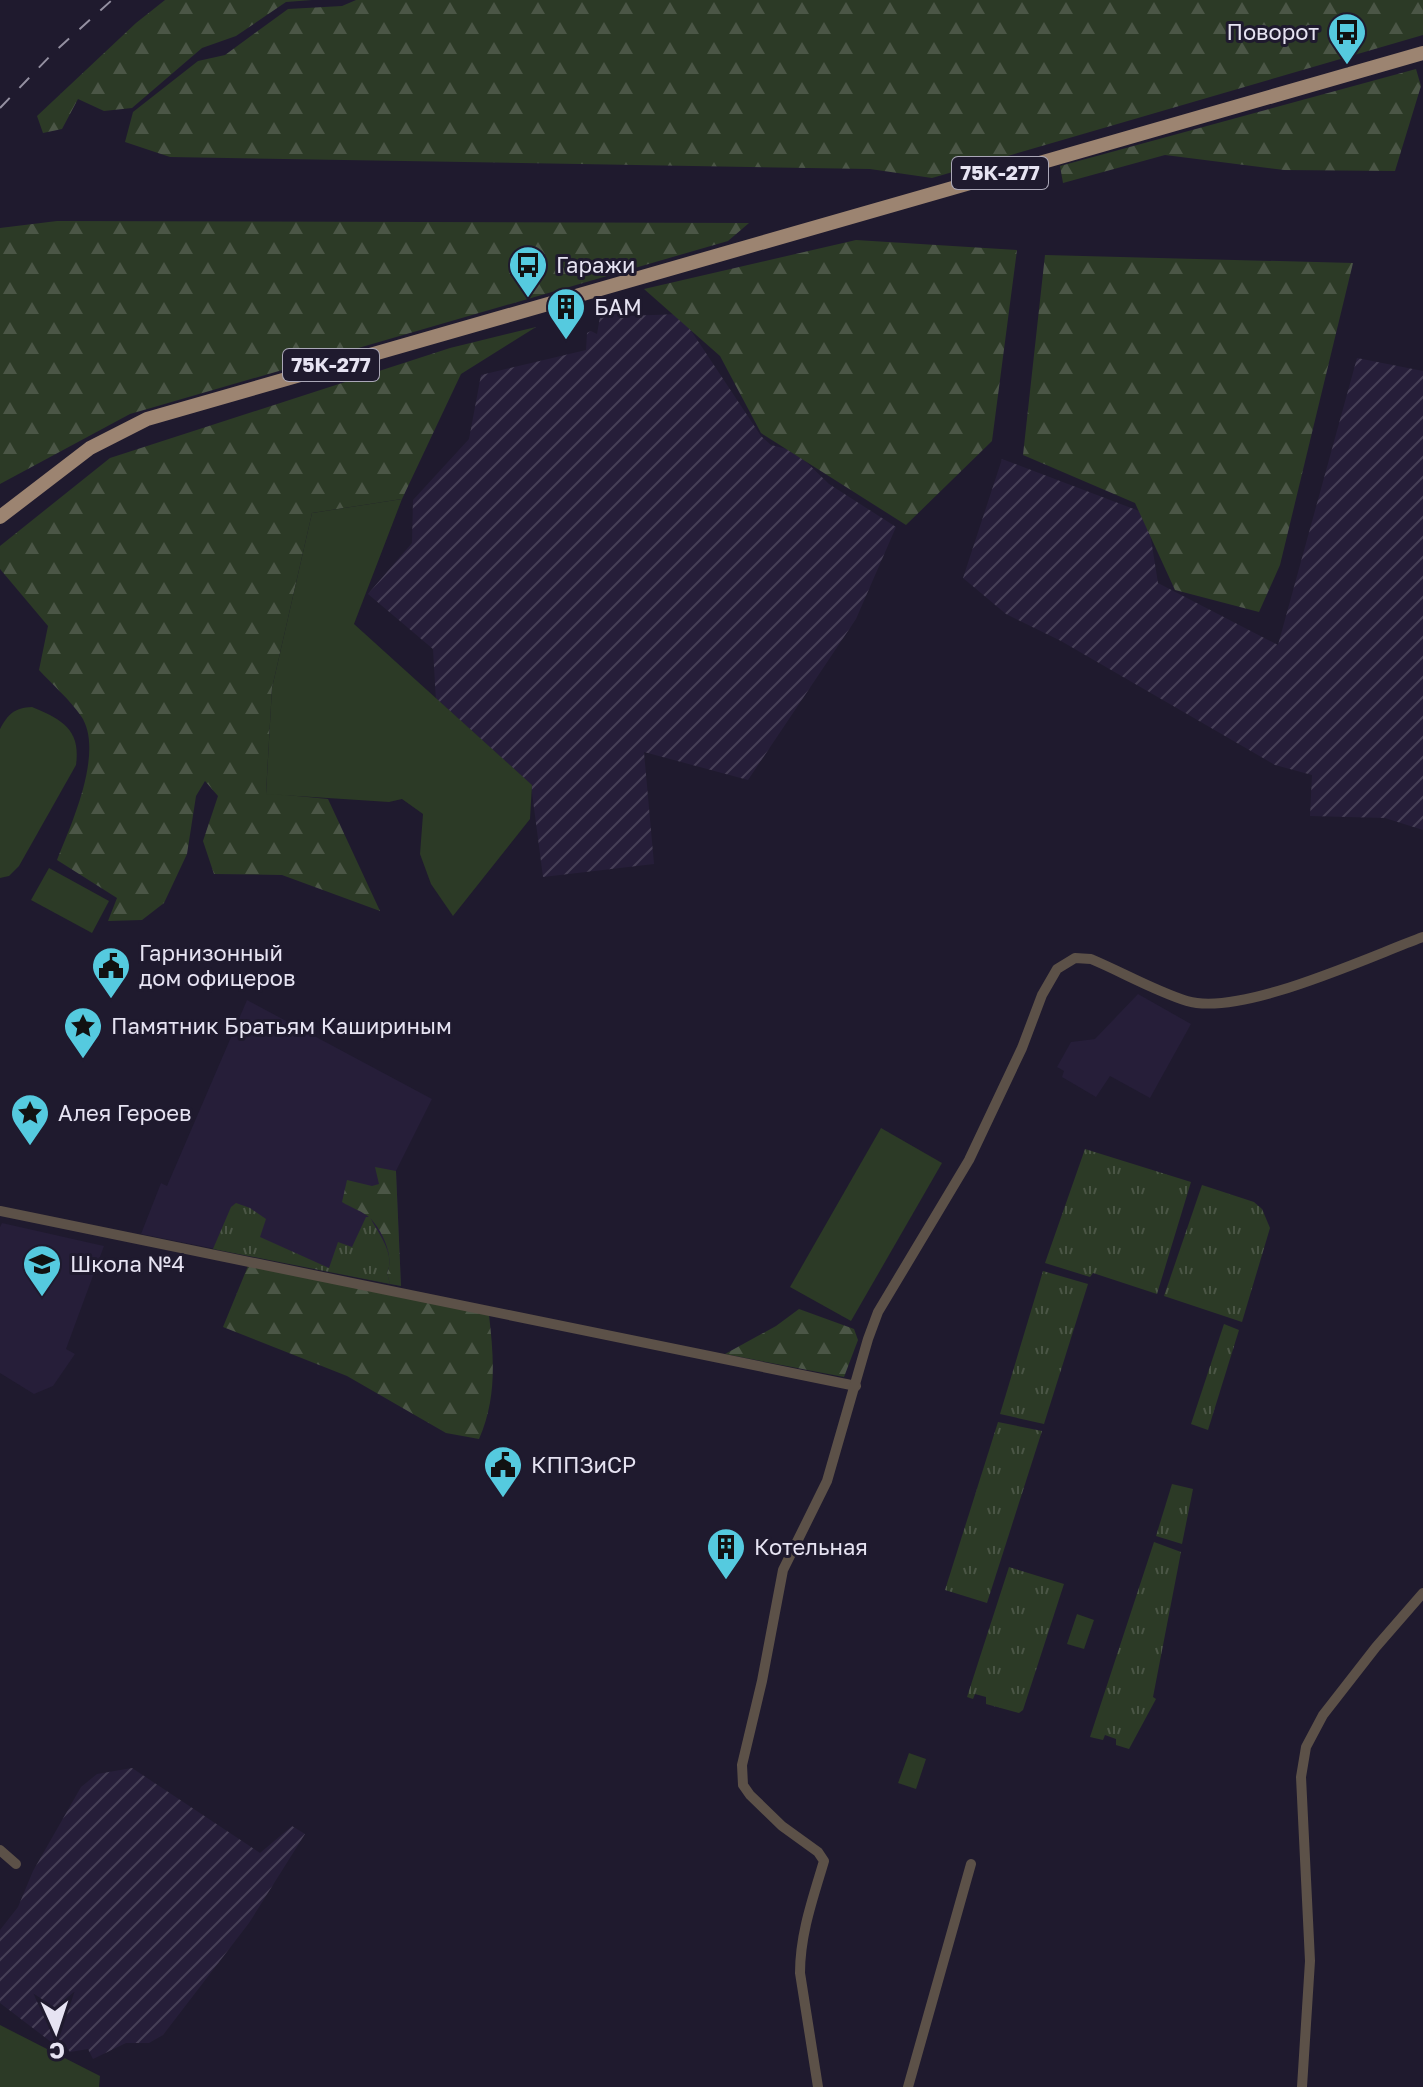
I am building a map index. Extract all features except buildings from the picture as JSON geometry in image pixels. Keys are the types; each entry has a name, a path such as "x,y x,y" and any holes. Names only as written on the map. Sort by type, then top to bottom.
{"main road":[{"name":"75К-277","path":"0,517 90,448 147,419 1423,53"}],"street":[{"path":"818,2087 801,1982 800,1954 824,1861 818,1852 782,1826 750,1795 743,1785 742,1765 783,1570 827,1481 878,1312 969,1160 1022,1048 1042,995 1057,969 1075,958 1091,959 1189,1001 1221,1004 1262,996 1423,937"},
{"path":"0,1211 856,1386"},
{"path":"1302,2087 1310,1961 1301,1777 1306,1747 1323,1715 1423,1593"},
{"path":"0,1850 16,1864"},
{"path":"908,2087 971,1864"}],"shaded area":[{"path":"601,311 627,316 680,314 761,436 771,445 795,451 829,484 896,527 856,619 748,780 644,752 654,864 543,877 531,785 436,701 433,649 368,594 412,543 413,500 469,439 481,375 586,350 587,333 597,334"},
{"path":"1357,358 1423,371 1423,830 1385,818 1310,816 1312,775 1275,765 1061,641 1006,614 963,578 1002,459 1147,514 1158,583 1278,645"},
{"path":"1138,994 1191,1024 1150,1098 1110,1076 1096,1097 1062,1077 1064,1071 1057,1067 1071,1042 1095,1039"},
{"path":"247,1000 432,1099 396,1171 401,1286 141,1234 161,1183 167,1186"},
{"name":"Школа №4","path":"2,1223 104,1246 66,1349 75,1354 53,1386 34,1394 0,1373"},
{"path":"132,1768 260,1853 292,1826 305,1834 249,1923 163,2035 149,2043 126,2043 93,2059 88,2049 70,2052 66,2047 52,2059 47,2052 55,2045 0,2003 0,1930 18,1907 33,1871 81,1787 97,1774"}],"green space":[{"path":"165,0 312,0 286,2 236,36 202,48 132,108 104,111 78,99 62,129 43,133 37,116 136,23"},
{"path":"356,0 1423,0 1423,35 932,178 870,169 170,157 125,142 133,112 198,61 225,55 288,9 342,6"},
{"path":"1416,69 1421,86 1395,171 1284,170 1165,155 1063,183 1060,166"},
{"path":"57,221 749,223 728,241 130,414 0,484 0,228"},
{"path":"856,240 1017,250 992,441 906,525 761,433 720,356 644,289"},
{"path":"1045,255 1353,263 1280,565 1259,612 1175,590 1135,503 1023,455"},
{"path":"536,327 461,374 402,499 312,513 272,688 266,793 328,799 380,911 282,875 214,874 203,841 218,796 205,781 196,796 187,854 164,903 142,920 108,921 117,898 57,860 88,768 87,731 77,710 39,670 48,626 0,569 0,546 110,458 450,348"},
{"path":"402,499 354,624 532,785 530,819 453,916 431,884 420,854 423,814 402,799 389,802 266,794 272,688 312,513"},
{"path":"32,707 67,727 75,742 76,765 19,866 9,876 0,878 0,729 12,713"},
{"path":"49,868 109,901 92,933 31,900"},
{"path":"881,1128 942,1163 851,1321 790,1287"},
{"path":"1085,1149 1191,1182 1157,1294 1093,1273 1090,1277 1045,1263"},
{"path":"375,1167 396,1171 401,1286 390,1284 388,1252 375,1223 342,1202 347,1180 372,1186 379,1184"},
{"path":"1202,1185 1254,1202 1262,1209 1270,1228 1242,1322 1164,1296"},
{"path":"236,1203 266,1219 260,1237 329,1268 338,1242 352,1247 366,1217 370,1217 388,1251 390,1284 213,1249 231,1207"},
{"path":"248,1266 489,1315 493,1362 491,1393 479,1439 446,1433 347,1376 223,1327"},
{"path":"1043,1271 1088,1284 1044,1424 1000,1414"},
{"path":"799,1309 854,1329 858,1340 844,1377 725,1354 776,1326"},
{"path":"1224,1324 1239,1330 1208,1430 1191,1424"},
{"path":"998,1422 1042,1431 987,1603 945,1590"},
{"path":"1172,1484 1193,1489 1182,1544 1156,1536"},
{"path":"1154,1542 1181,1552 1153,1697 1156,1699 1129,1749 1116,1745 1116,1739 1105,1735 1103,1740 1090,1737"},
{"path":"1009,1567 1064,1584 1023,1710 1019,1713 986,1704 986,1697 975,1694 973,1699 967,1697"},
{"path":"1077,1614 1094,1620 1084,1649 1067,1644"},
{"path":"909,1753 926,1759 916,1789 898,1783"},
{"path":"0,2025 100,2076 99,2087 0,2087"}],"railway":[{"path":"0,108 53,53 112,0"}],"place":[{"name":"Поворот","path":"1347,66"},
{"name":"Гаражи","path":"528,299"},
{"name":"БАМ","path":"566,341"},
{"name":"Гарнизонный дом офицеров","path":"111,1000"},
{"name":"Памятник Братьям Кашириным","path":"83,1060"},
{"name":"Алея Героев","path":"30,1147"},
{"name":"Школа №4","path":"42,1298"},
{"name":"КППЗиСР","path":"503,1499"},
{"name":"Котельная","path":"726,1581"}]}
